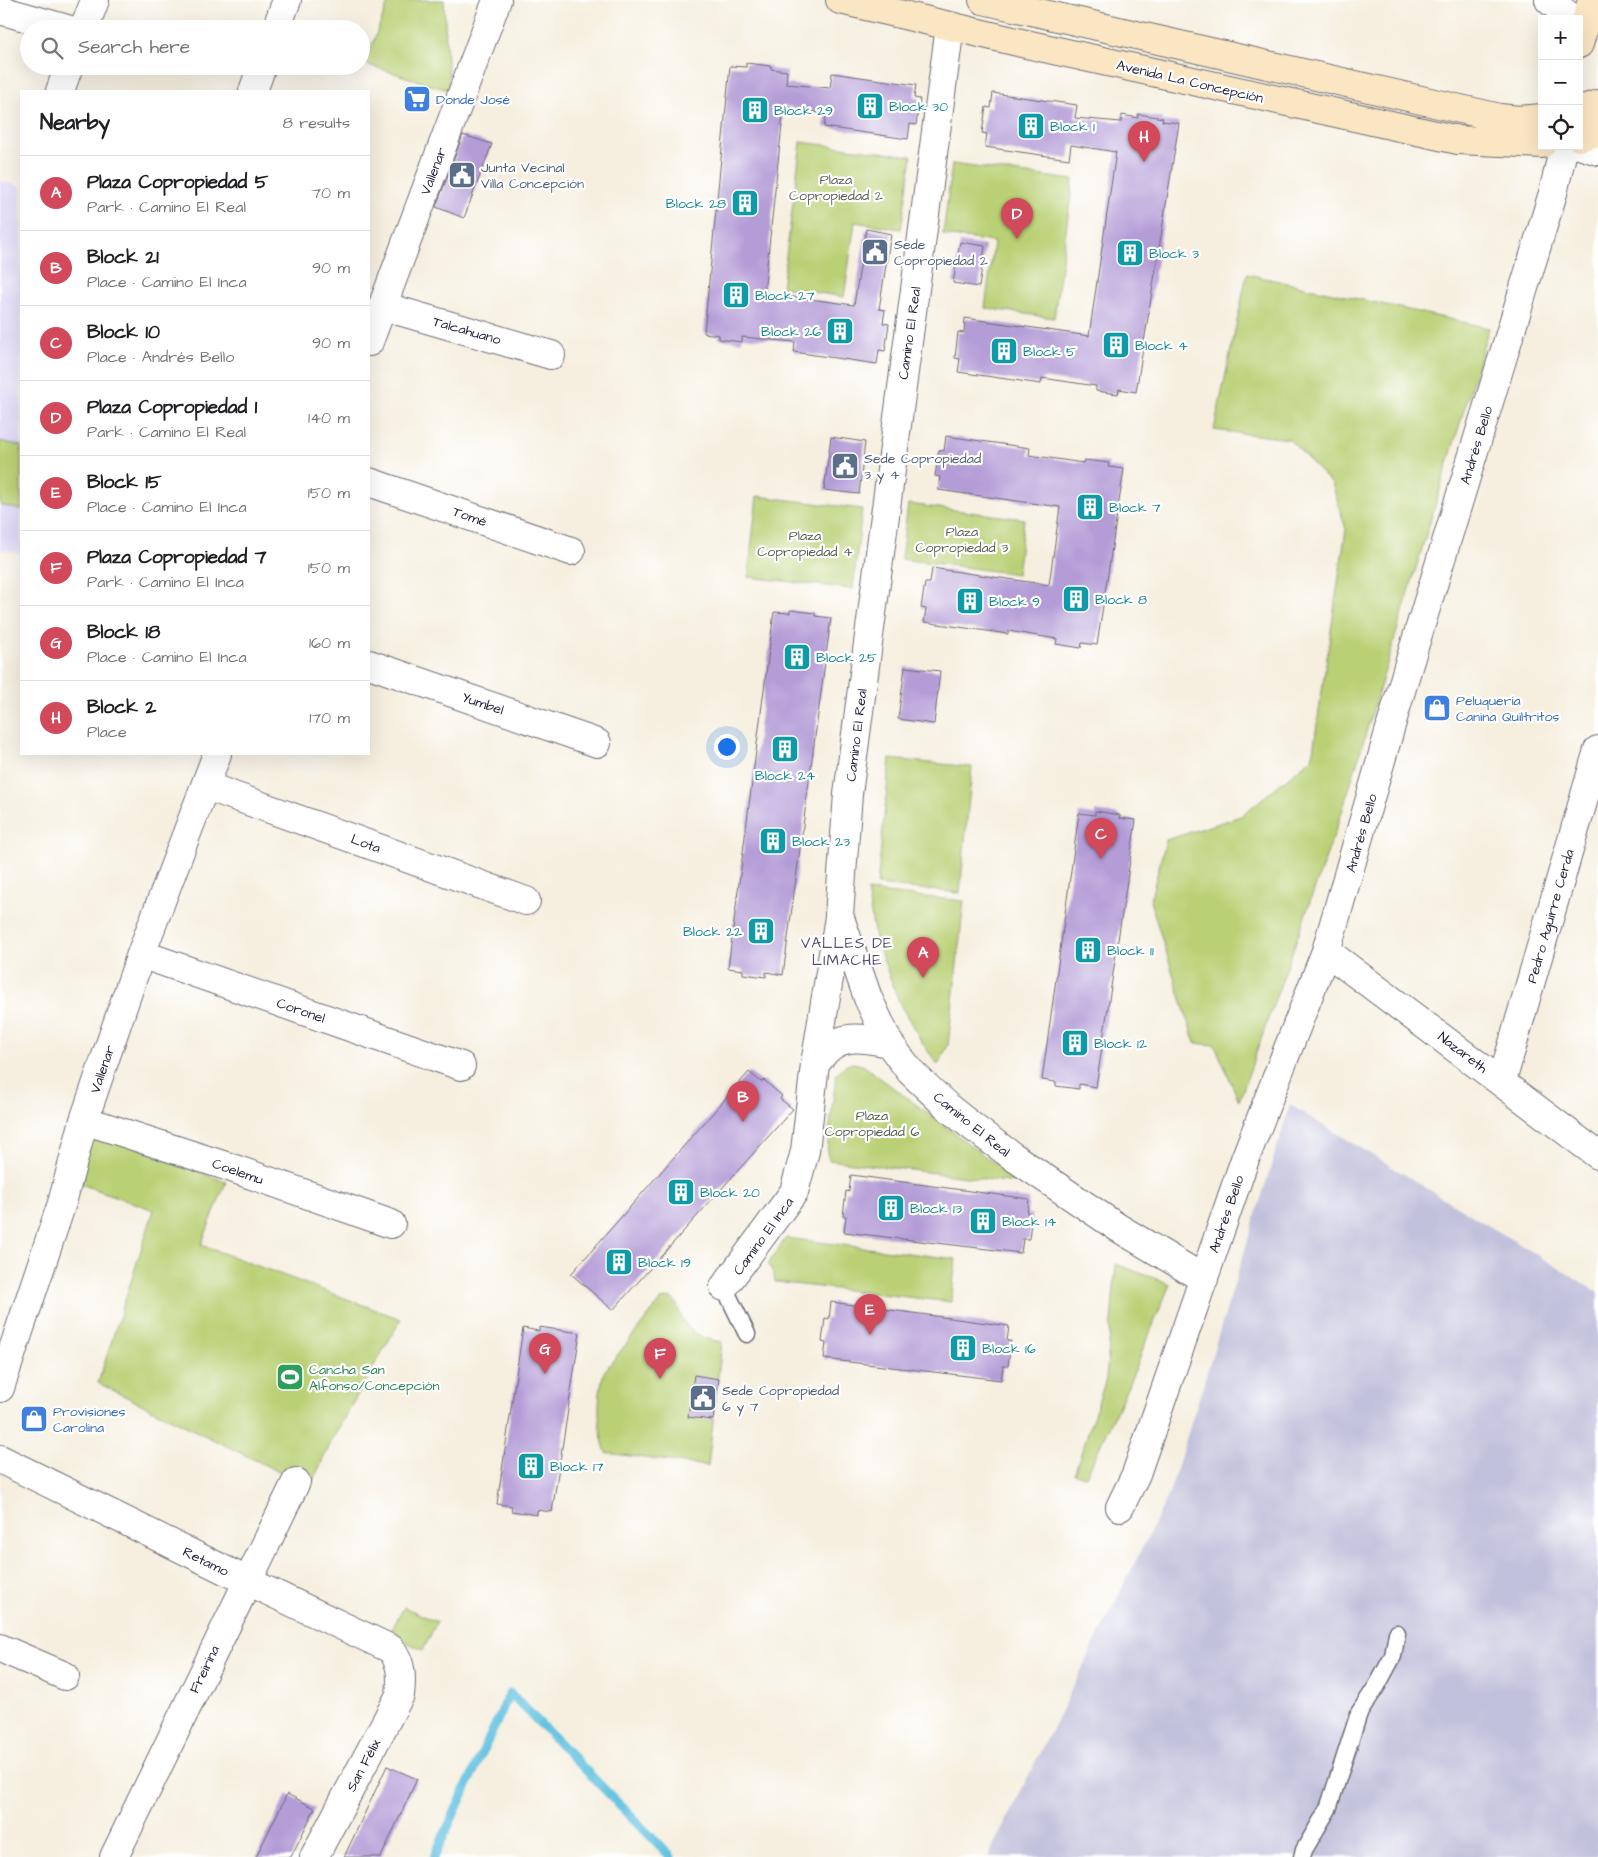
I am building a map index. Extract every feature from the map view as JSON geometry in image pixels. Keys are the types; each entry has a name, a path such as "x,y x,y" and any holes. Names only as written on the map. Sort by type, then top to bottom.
{"street":[{"path":"87,20 95,0"},
{"path":"279,20 287,0"},
{"name":"Vallenar","path":"370,339 497,0"},
{"name":"Avenida La Concepción","path":"840,0 1458,140 1538,144"},
{"path":"983,0 1500,118 1519,120 1538,118"},
{"path":"1549,0 1565,15"},
{"path":"1583,19 1592,0"},
{"path":"0,10 35,20"},
{"name":"Camino El Real","path":"950,26 848,794 839,915 868,998 890,1043 910,1071 950,1109 974,1128 1117,1227 1204,1280"},
{"path":"60,90 66,75"},
{"path":"253,90 259,75"},
{"path":"1583,109 1598,104"},
{"path":"1583,136 1598,132"},
{"path":"1583,146 1598,151"},
{"name":"Andrés Bello","path":"1120,1507 1136,1474 1245,1159 1326,951 1407,670 1553,193 1563,150"},
{"name":"Talcahuano","path":"382,306 551,355"},
{"name":"Tomé","path":"370,482 572,551"},
{"name":"Yumbel","path":"370,664 597,743"},
{"name":"Pedro Aguirre Cerda","path":"1502,1081 1598,750"},
{"name":"Vallenar","path":"0,1388 62,1203 84,1120 141,954 217,755"},
{"name":"Lota","path":"206,786 526,901"},
{"name":"Camino El Inca","path":"724,1287 794,1192 805,1152 815,1064 839,915"},
{"name":"Nazareth","path":"1326,951 1502,1081 1598,1155"},
{"name":"Coronel","path":"141,954 461,1066"},
{"path":"815,1064 829,1048 838,1042 850,1038 890,1043"},
{"name":"Coelemu","path":"84,1120 229,1167 391,1224"},
{"name":"Retamo","path":"0,1459 247,1581 391,1649 398,1657 401,1670"},
{"name":"Freirina","path":"114,1857 296,1482"},
{"path":"0,1648 65,1676"},
{"name":"San Félix","path":"314,1857 400,1695 401,1670"}],"lane":[{"path":"724,1287 747,1334"},
{"path":"1302,1857 1304,1850 1328,1809 1360,1713 1393,1656 1397,1632"}],"shaded area":[{"path":"0,181 20,186 20,554 0,549"},
{"path":"1290,1105 1598,1292 1598,1857 988,1857 1169,1494"}],"green space":[{"path":"389,0 444,0 447,63 451,91 370,66 370,51"},
{"name":"Plaza Copropiedad 2","path":"801,142 912,156 901,229 855,222 844,297 782,287"},
{"path":"952,164 1073,180 1054,318 985,308 994,242 943,235"},
{"path":"1247,274 1489,328 1342,812 1239,1101 1215,1045 1195,1043 1150,901 1166,840 1241,816 1312,758 1346,529 1332,484 1289,439 1214,430"},
{"path":"0,441 20,446 20,510 0,505"},
{"name":"Plaza Copropiedad 4","path":"757,496 862,509 853,589 748,577"},
{"name":"Plaza Copropiedad 3","path":"908,504 1024,519 1017,574 901,559"},
{"path":"890,759 972,767 960,893 877,885"},
{"path":"867,891 964,901 948,1045 938,1065 923,1044 900,1004 875,938"},
{"name":"Plaza Copropiedad 6","path":"853,1063 863,1065 1017,1180 1008,1182 829,1160 827,1152 836,1075 844,1066"},
{"path":"90,1130 226,1182 201,1245 401,1319 334,1436 310,1487 98,1383 154,1210 72,1181"},
{"path":"786,1238 956,1259 951,1302 775,1282 774,1274 768,1264"},
{"path":"1116,1264 1170,1284 1128,1386 1086,1476 1074,1474 1106,1379"},
{"path":"671,1298 690,1329 708,1339 722,1342 708,1466 606,1453 603,1443 599,1412 604,1372 661,1300"},
{"path":"404,1607 437,1622 423,1650 389,1634"}],"building":[{"path":"746,63 771,66 771,69 787,71 786,84 830,88 832,73 916,85 914,98 920,99 916,125 910,124 908,139 824,127 826,114 784,106 764,293 854,305 866,229 891,234 879,309 885,310 883,323 889,324 885,351 879,350 877,364 794,352 795,342 742,337 742,342 719,339 719,335 704,333 730,66 746,67"},
{"path":"993,93 1077,105 1075,118 1121,122 1122,115 1138,118 1138,114 1163,118 1162,121 1179,123 1136,392 1119,389 1118,394 1096,391 1096,386 1042,378 1041,384 958,372 960,359 955,358 958,332 964,333 965,318 1089,336 1116,152 1071,145 1069,159 985,147 987,134 982,133 986,107 991,108"},
{"name":"Junta Vecinal Villa Concepción","path":"463,135 492,144 464,218 436,207"},
{"path":"960,242 985,246 979,287 953,283"},
{"path":"946,436 1030,448 1029,455 1083,463 1084,460 1109,463 1108,467 1124,469 1097,645 1082,643 1081,648 1056,644 1057,639 1008,631 1008,634 924,622 926,609 921,608 925,583 930,583 932,568 1049,585 1060,507 938,490 940,477 935,476 939,450 944,451"},
{"name":"Sede Copropiedad 3 y 4","path":"831,437 865,442 859,494 824,490"},
{"path":"790,610 815,613 815,616 831,618 783,975 766,972 766,977 743,974 743,970 728,968 774,612 790,613"},
{"path":"905,667 940,671 934,724 898,719"},
{"path":"1095,811 1120,815 1119,818 1136,820 1096,1087 1079,1084 1079,1089 1056,1086 1056,1082 1042,1080 1079,813 1095,815"},
{"path":"749,1072 761,1082 764,1080 782,1096 780,1099 793,1109 613,1310 571,1274"},
{"path":"851,1175 1029,1199 1027,1214 1032,1214 1029,1239 1023,1239 1021,1253 844,1232 846,1216 843,1216 846,1191 849,1192"},
{"path":"831,1302 1009,1326 1007,1341 1011,1341 1008,1366 1003,1366 1001,1380 824,1359 826,1343 822,1342 825,1318 829,1319"},
{"path":"539,1327 580,1333 552,1512 537,1510 537,1515 511,1511 512,1506 497,1504 523,1328 539,1331"},
{"name":"Sede Copropiedad 6 y 7","path":"694,1375 719,1379 713,1420 688,1417"},
{"path":"387,1766 417,1779 381,1857 344,1857"},
{"path":"287,1794 315,1808 291,1857 256,1857"}],"waterway":[{"path":"434,1857 510,1693 671,1857"}],"place":[{"name":"Donde José","path":"417,99"},
{"name":"Block 30","path":"870,106"},
{"name":"Block 29","path":"755,110"},
{"name":"Block 1","path":"1031,126"},
{"name":"Block 2","path":"1144,162"},
{"name":"Junta Vecinal Villa Concepción","path":"462,175"},
{"name":"Block 28","path":"745,203"},
{"name":"Plaza Copropiedad 1","path":"1017,239"},
{"name":"Sede Copropiedad 2","path":"875,252"},
{"name":"Block 3","path":"1130,253"},
{"name":"Block 27","path":"736,295"},
{"name":"Block 26","path":"840,331"},
{"name":"Block 4","path":"1116,345"},
{"name":"Block 5","path":"1004,351"},
{"name":"Sede Copropiedad 3 y 4","path":"845,466"},
{"name":"Block 7","path":"1090,507"},
{"name":"Block 8","path":"1076,599"},
{"name":"Block 9","path":"970,601"},
{"name":"Block 25","path":"797,657"},
{"name":"Peluquería Canina Quiltritos","path":"1437,708"},
{"name":"Block 24","path":"785,749"},
{"name":"Block 23","path":"773,841"},
{"name":"Block 10","path":"1101,859"},
{"name":"Block 22","path":"761,931"},
{"name":"Block 11","path":"1088,950"},
{"name":"Plaza Copropiedad 5","path":"923,978"},
{"name":"Block 12","path":"1075,1043"},
{"name":"Block 21","path":"743,1122"},
{"name":"Block 20","path":"681,1192"},
{"name":"Block 13","path":"891,1208"},
{"name":"Block 14","path":"983,1221"},
{"name":"Block 19","path":"619,1262"},
{"name":"Block 15","path":"870,1335"},
{"name":"Block 16","path":"963,1348"},
{"name":"Block 18","path":"545,1374"},
{"name":"Cancha San Alfonso/Concepción","path":"290,1377"},
{"name":"Plaza Copropiedad 7","path":"660,1379"},
{"name":"Sede Copropiedad 6 y 7","path":"703,1398"},
{"name":"Provisiones Carolina","path":"34,1419"},
{"name":"Block 17","path":"531,1466"}],"district":[{"name":"VALLES DE LIMACHE","path":"847,952"}]}
